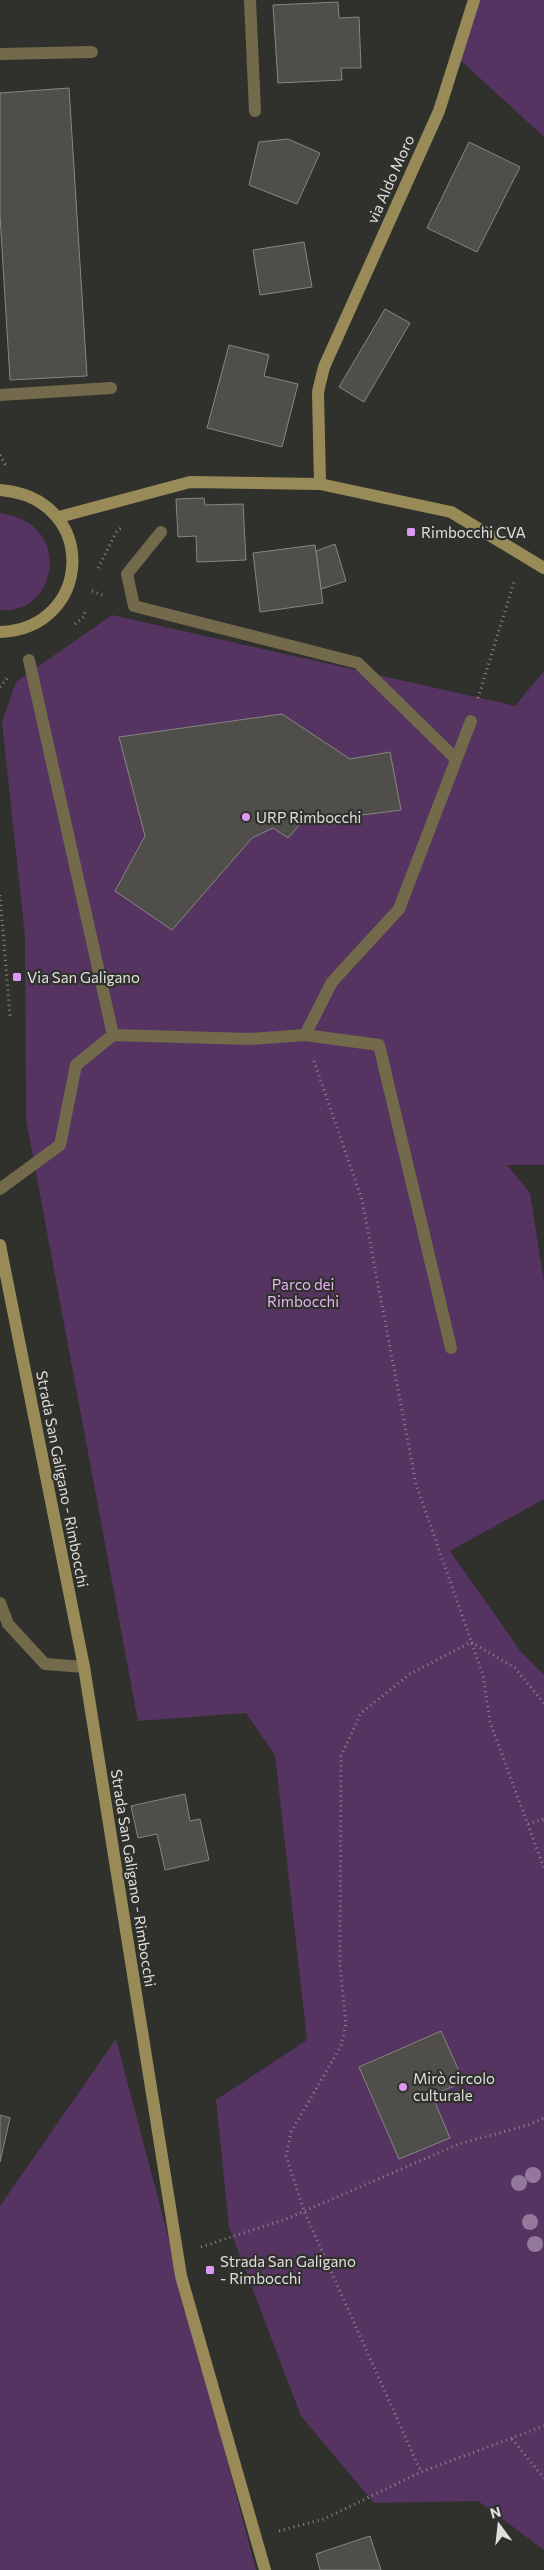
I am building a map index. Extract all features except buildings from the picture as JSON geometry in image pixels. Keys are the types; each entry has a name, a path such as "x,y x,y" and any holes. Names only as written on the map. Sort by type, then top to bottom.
{"main road":[{"name":"via Aldo Moro","path":"320,484 317,408 318,392 324,367 439,111 474,0"},
{"path":"59,517 190,482 320,484 451,512 544,568"},
{"path":"0,490 19,491 41,501 59,517 70,537 73,560 70,582 60,602 44,619 24,629 0,632"},
{"name":"Strada San Galigano - Rimbocchi","path":"0,1245 84,1667 181,2276 264,2570"}],"street":[{"path":"250,0 255,111"},
{"path":"0,54 92,52"},
{"path":"0,395 111,388"},
{"path":"161,532 127,574 134,606 358,663 456,759"},
{"path":"29,660 113,1035"},
{"path":"305,1035 332,982 400,909 472,720"},
{"path":"0,1189 60,1145 76,1065 113,1035 250,1039 305,1035 380,1045 451,1348"},
{"path":"0,1603 8,1624 45,1664 84,1667"}],"path":[{"path":"472,720 514,582"},
{"path":"0,895 10,1016"},
{"path":"305,1035 362,1200 416,1484 483,1675 490,1722 544,1868"},
{"path":"471,1642 515,1668 544,1703"},
{"path":"421,2472 304,2211 286,2156 290,2132 342,2046 346,2024 340,1965 341,1756 361,1713 410,1674 471,1642"},
{"path":"528,1824 544,1819"},
{"path":"207,2245 304,2211 459,2144 528,2125 544,2118"},
{"path":"253,2534 288,2530 324,2519 421,2472 544,2426"},
{"path":"512,2438 544,2478"}],"green space":[{"path":"474,0 544,0 544,137 456,56"},
{"path":"0,513 24,520 40,533 48,550 50,568 45,585 35,599 19,608 0,610"},
{"name":"Parco dei Rimbocchi","path":"112,615 515,706 544,671 544,1165 507,1165 530,1193 544,1282 544,1499 450,1551 521,1652 544,1675 544,2550 478,2501 374,2503 301,2416 229,2227 216,2100 307,2040 275,1755 246,1713 138,1721 26,1119 25,936 2,722 16,682"},
{"path":"116,2039 256,2570 0,2570 0,2206"}],"place":[{"name":"Rimbocchi CVA","path":"411,532"},
{"name":"URP Rimbocchi","path":"246,817"},
{"name":"Via San Galigano","path":"17,977"},
{"name":"Mirò circolo culturale","path":"403,2087"},
{"name":"Strada San Galigano - Rimbocchi","path":"210,2270"}]}
